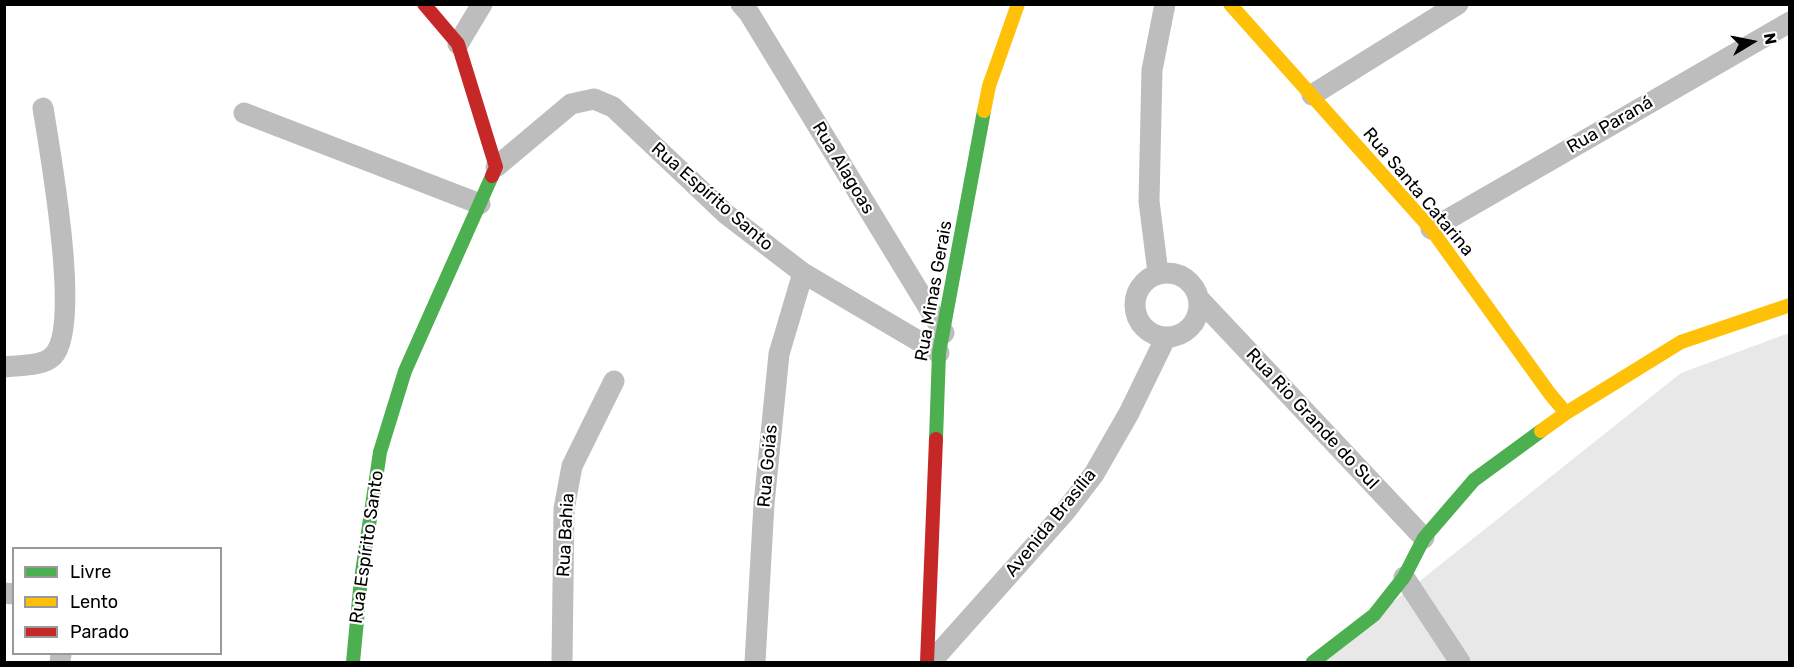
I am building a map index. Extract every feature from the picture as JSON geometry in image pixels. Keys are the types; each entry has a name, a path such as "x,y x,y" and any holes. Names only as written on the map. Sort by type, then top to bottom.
{"street":[{"path":"424,4 458,44 496,167"},
{"path":"458,44 482,4"},
{"name":"Rua Alagoas","path":"741,4 749,13 941,343"},
{"name":"Rua Minas Gerais","path":"929,663 941,343 988,86 1018,4"},
{"path":"1158,273 1149,201 1152,70 1165,4"},
{"name":"Rua Santa Catarina","path":"1230,4 1431,229 1566,413"},
{"path":"1312,95 1458,4"},
{"name":"Rua Paraná","path":"1431,229 1790,22"},
{"name":"Rua Espírito Santo","path":"353,663 361,579 380,452 405,371 496,167 571,104 594,99 613,107 726,213 803,273 941,343"},
{"path":"4,367 39,363 52,357 62,342 66,282 62,237 43,108"},
{"path":"244,113 480,204"},
{"name":"Rua Goiás","path":"755,663 764,504 779,354 803,273"},
{"path":"1158,273 1180,274 1190,281 1200,300 1195,322 1187,331 1177,336 1155,335 1138,319 1135,308 1140,287 1148,278 1158,273"},
{"name":"Rua Rio Grande do Sul","path":"1200,300 1424,538"},
{"path":"1313,663 1374,615 1404,577 1424,538 1474,480 1566,413 1681,342 1790,305"},
{"name":"Avenida Brasília","path":"929,663 1064,513 1094,474 1129,413 1166,337"},
{"name":"Rua Bahia","path":"562,663 564,509 572,466 614,381"},
{"path":"1404,577 1460,663"}],"shaded area":[{"path":"1789,333 1789,662 1318,662 1681,373"}],"traffic: fast":[{"path":"936,439 939,353 984,111"},
{"path":"353,662 361,579 380,452 405,371 492,176"},
{"path":"1313,662 1374,615 1404,577 1424,538 1474,480 1541,431"}],"traffic: slow":[{"path":"984,111 989,86 1018,4"},
{"path":"1230,4 1431,229 1566,413"},
{"path":"1541,431 1681,342 1790,305"}],"traffic: jam":[{"path":"424,4 458,44 496,167 492,176"},
{"path":"927,662 936,439"}]}
